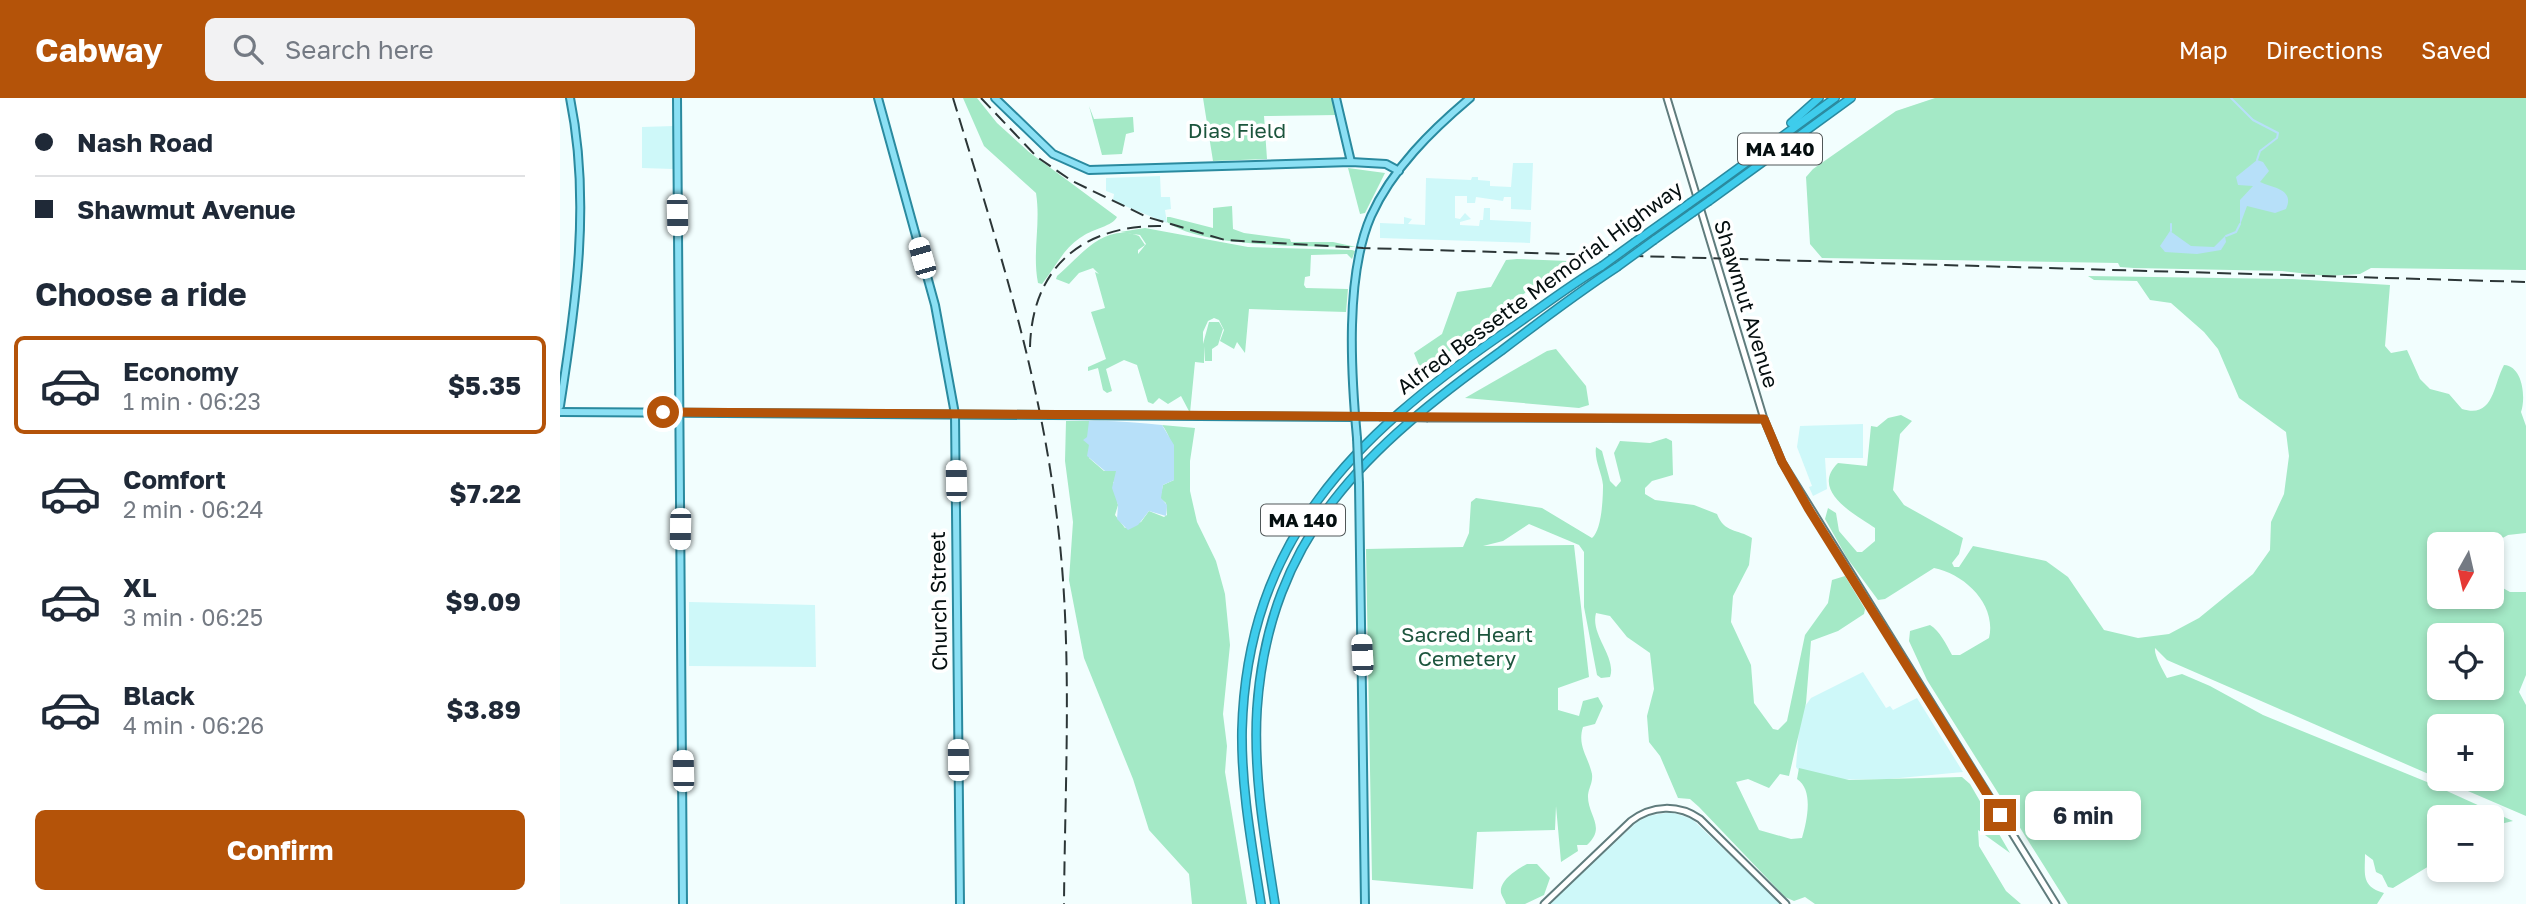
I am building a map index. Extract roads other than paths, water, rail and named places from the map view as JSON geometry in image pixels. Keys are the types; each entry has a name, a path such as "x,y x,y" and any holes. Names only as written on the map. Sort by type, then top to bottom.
{"highway":[{"path":"1764,148 1819,98"},
{"name":"Alfred Bessette Memorial Highway","path":"1261,904 1246,804 1243,718 1254,639 1267,597 1286,551 1328,484 1386,422 1460,363 1602,266 1835,98"},
{"name":"Alfred Bessette Memorial Highway","path":"1275,904 1259,791 1257,709 1271,631 1303,548 1343,487 1395,432 1446,390 1851,98"}],"main road":[{"path":"560,406 579,267 579,151 570,98"},
{"path":"677,98 683,904"},
{"name":"Church Street","path":"878,98 940,323 955,414 960,904"},
{"path":"995,98 1018,123 1058,157 1076,166 1101,171 1351,162 1386,164 1399,171"},
{"path":"1336,98 1351,162"},
{"path":"1365,904 1359,484 1352,317 1355,283 1368,224 1399,171 1430,135 1470,98"},
{"path":"560,412 1355,417"}],"street":[{"name":"Shawmut Avenue","path":"1667,98 1764,419 1782,462 1808,508 2056,904"},
{"path":"1355,417 1764,419"},
{"path":"1545,904 1631,821 1647,812 1665,808 1684,811 1700,820 1786,904"}],"waterway":[{"path":"2231,98 2253,120 2278,133 2277,138 2260,151 2257,160"},
{"path":"2171,224 2171,231"},
{"path":"2226,236 2236,232 2240,224"}],"railway":[{"path":"953,98 1028,358 1057,518 1067,663 1064,904"},
{"path":"981,98 1037,157 1072,181 1147,217 1225,240 1363,248 2526,282"},
{"path":"1030,347 1033,319 1040,294 1052,273 1067,256 1108,233 1161,226"}],"park label":[{"name":"Dias Field","path":"1237,131"},
{"name":"Sacred Heart Cemetery","path":"1467,647"}]}
